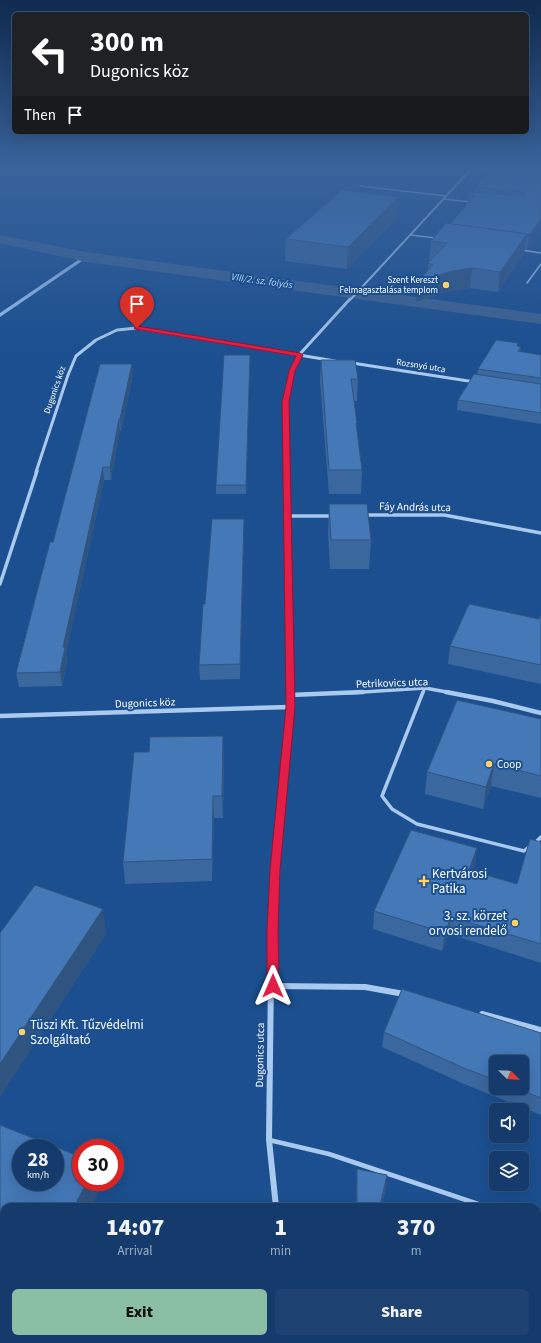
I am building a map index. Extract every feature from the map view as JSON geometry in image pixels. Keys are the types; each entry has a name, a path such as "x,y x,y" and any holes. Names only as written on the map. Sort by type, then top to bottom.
{"street":[{"name":"Dugonics utca","path":"276,1203 269,1140 273,986 272,930 275,870 290,707 286,516 286,402 292,371 300,355 415,230"},
{"name":"Dugonics köz","path":"0,584 68,375 76,356 84,349 108,333 117,330 137,328 300,355"},
{"path":"300,355 340,361"},
{"name":"Rozsnyó utca","path":"348,362 479,382"},
{"name":"Fáy András utca","path":"359,516 444,515 541,533"},
{"path":"286,516 336,516"},
{"name":"Petrikovics utca","path":"290,695 318,695 425,688 493,701 541,713"},
{"name":"Dugonics köz","path":"0,716 290,707"},
{"path":"273,986 365,987 410,995"},
{"path":"475,1012 541,1030"}],"lane":[{"path":"410,235 436,238"},
{"path":"518,250 541,253"},
{"path":"527,283 541,264"},
{"path":"425,688 382,796 392,809 417,824 524,851 541,837"},
{"path":"269,1140 329,1154 475,1203"}],"building":[{"path":"297,230 365,230 348,247 286,239"},
{"path":"440,230 495,230 527,234 500,272 472,268 452,271 417,282 433,265 428,263 447,243 431,241"},
{"path":"494,230 533,230 529,235"},
{"path":"496,340 518,343 517,346 521,347 518,351 541,355 541,378 478,369"},
{"path":"224,355 250,355 246,485 216,485"},
{"path":"321,360 355,360 358,379 351,379 362,470 329,470"},
{"path":"100,364 132,364 119,419 110,467 103,467 63,647 65,647 60,672 16,673 50,542 53,542"},
{"path":"474,374 541,384 541,413 458,400"},
{"path":"329,504 367,504 371,540 331,540"},
{"path":"212,519 244,519 240,664 199,665 203,604 205,604"},
{"path":"469,604 539,619 541,614 541,665 450,646"},
{"name":"Coop","path":"457,700 541,719 541,776 494,764 486,787 427,772"},
{"path":"223,736 222,796 213,796 212,859 123,862 134,752 149,752 150,737"},
{"path":"411,830 477,848 469,870 517,884 530,839 541,842 541,944 451,917 445,933 374,911"},
{"name":"Tüszi Kft. Tűzvédelmi Szolgáltató","path":"35,885 103,909 0,1064 0,933"},
{"path":"402,989 541,1033 541,1098 529,1093 529,1055 489,1055 489,1077 466,1069 384,1032"},
{"path":"0,1125 35,1139 12,1139 12,1191 64,1191 64,1150 72,1153 72,1191 82,1191 76,1203 0,1203"},
{"path":"357,1169 387,1175 381,1203 357,1203"}],"waterway":[{"name":"VIII/2. sz. folyás","path":"0,239 86,257 541,319"},
{"name":"VIII/2. sz. folyás","path":"0,315 86,257"}],"place":[{"name":"Szent Kereszt Felmagasztalása templom","path":"446,285"},
{"name":"Coop","path":"489,764"},
{"name":"Kertvárosi Patika","path":"424,881"},
{"name":"3. sz. körzet orvosi rendelő","path":"515,923"},
{"name":"Tüszi Kft. Tűzvédelmi Szolgáltató","path":"22,1032"}],"route":[{"path":"137,328 300,355 292,371 288,384 286,402 286,531 290,707 275,870 272,930 273,986"}]}
